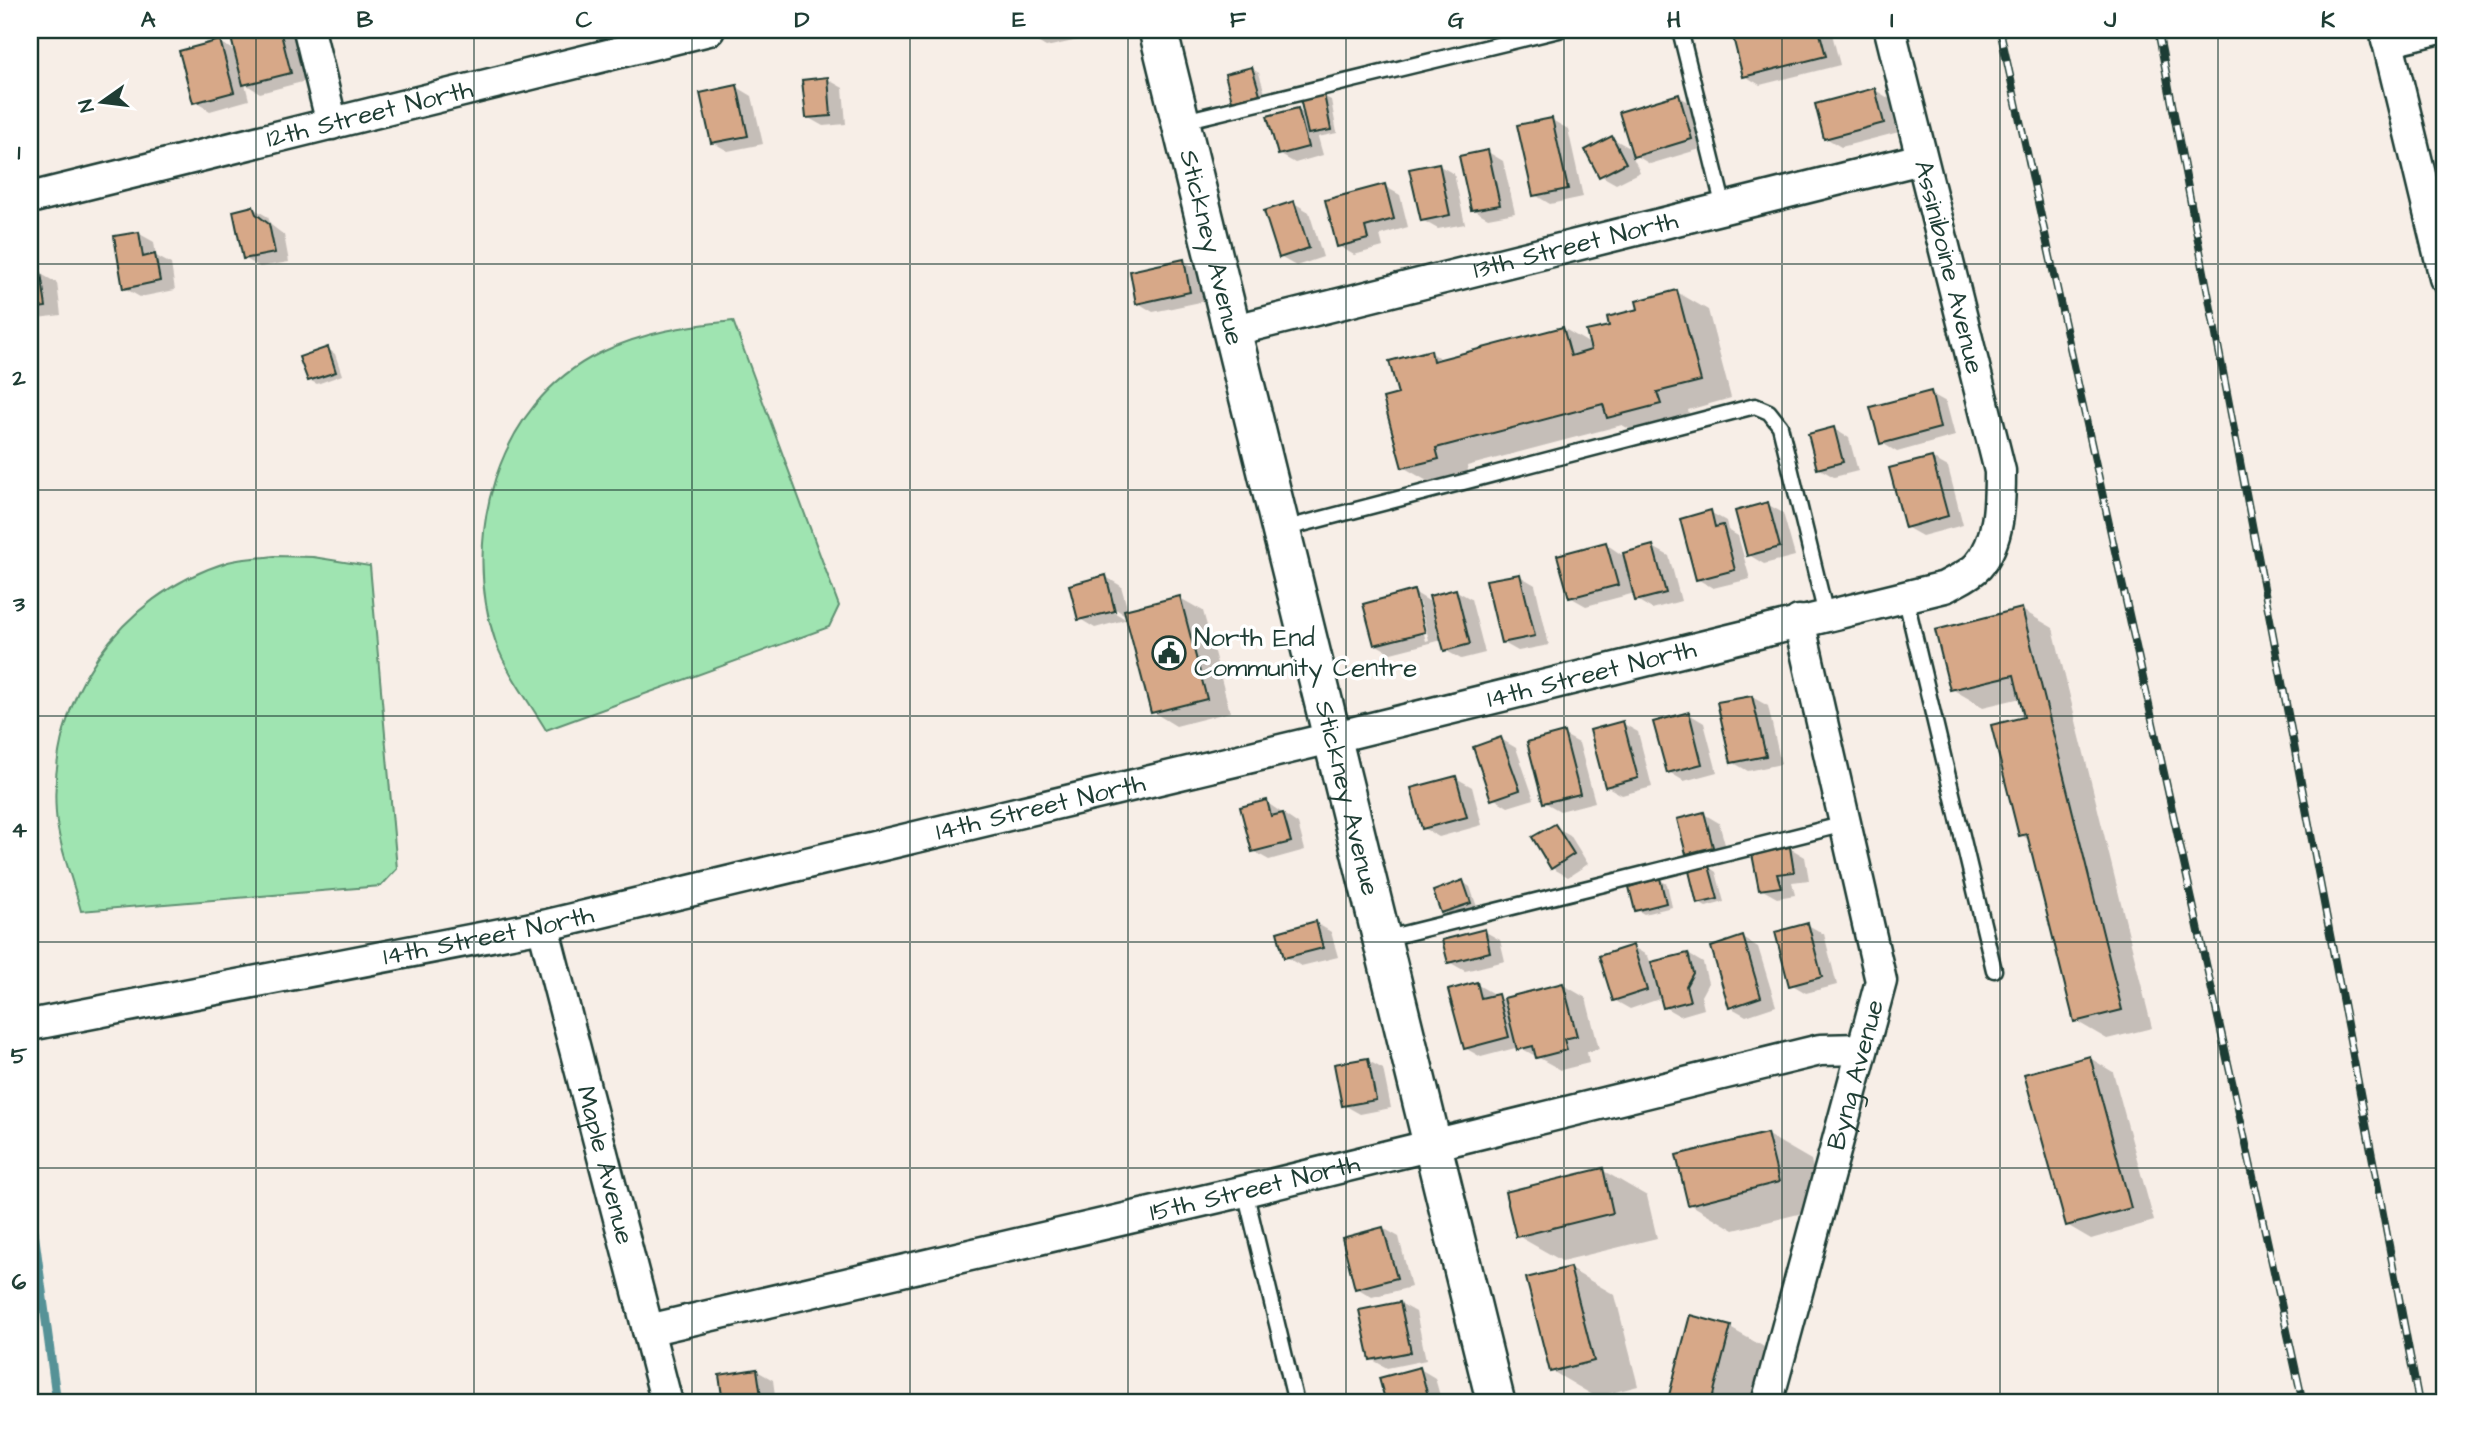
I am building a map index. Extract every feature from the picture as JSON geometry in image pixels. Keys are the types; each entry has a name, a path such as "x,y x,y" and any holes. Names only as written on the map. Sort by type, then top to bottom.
{"street":[{"path":"309,30 332,124"},
{"name":"12th Street North","path":"30,198 709,30"},
{"name":"Stickney Avenue","path":"1158,30 1496,1403"},
{"name":"Assiniboine Avenue","path":"1890,30 2000,471 2000,505"},
{"path":"2433,30 2386,35 2445,278"},
{"name":"13th Street North","path":"1231,331 1921,159"},
{"name":"14th Street North","path":"30,1025 543,926 1331,738 1945,587 1977,567 1992,541 2000,505"},
{"name":"Byng Avenue","path":"1767,1403 1881,981 1845,824 1812,618"},
{"name":"Maple Avenue","path":"543,926 667,1403"},
{"name":"15th Street North","path":"648,1330 1245,1191 1820,1050 1861,1049"}],"lane":[{"path":"1180,122 1559,30"},
{"path":"1680,30 1724,208"},
{"path":"1282,530 1755,406 1769,412 1780,426 1812,618"},
{"path":"1905,596 1994,970"},
{"path":"1383,939 1845,824"},
{"path":"1245,1191 1297,1403"}],"green space":[{"path":"733,321 839,606 829,627 546,730 512,677 501,654 486,603 482,561 486,519 495,478 512,440 535,405 564,376 600,353 665,331"},
{"path":"275,556 313,557 370,566 397,869 381,886 81,911 63,850 56,813 57,771 64,730 78,692 98,657 123,626 154,599 189,578 228,562"}],"building":[{"path":"229,30 280,30 291,73 243,85"},
{"path":"1027,30 1072,30 1029,40"},
{"path":"1762,30 1819,30 1826,56 1743,77 1733,37"},
{"path":"220,40 234,92 193,103 179,51"},
{"path":"1252,67 1260,94 1232,101 1225,74"},
{"path":"828,77 831,116 806,118 802,80"},
{"path":"737,85 748,136 711,143 700,93"},
{"path":"1875,88 1884,123 1824,139 1815,104"},
{"path":"1324,94 1331,130 1308,134 1300,98"},
{"path":"1679,94 1692,139 1633,157 1619,112"},
{"path":"1298,108 1308,147 1278,155 1267,116"},
{"path":"1552,118 1568,189 1533,196 1517,125"},
{"path":"1612,136 1626,163 1599,177 1585,150"},
{"path":"1488,150 1500,205 1471,210 1459,156"},
{"path":"1439,163 1450,215 1421,221 1409,169"},
{"path":"1385,184 1394,219 1365,227 1368,239 1337,247 1325,200"},
{"path":"1294,201 1309,248 1279,258 1264,211"},
{"path":"253,206 256,214 269,224 275,253 243,259 233,211"},
{"path":"139,232 143,257 155,254 160,281 123,289 114,236"},
{"path":"1184,259 1190,292 1136,304 1130,271"},
{"path":"41,273 46,307 30,309 30,274"},
{"path":"1677,290 1701,381 1657,392 1661,404 1607,418 1603,404 1436,448 1439,459 1402,468 1383,398 1398,394 1389,361 1431,350 1433,361 1563,327 1571,356 1591,350 1586,331 1609,326 1607,317 1638,309 1636,301"},
{"path":"328,347 336,372 308,381 299,357"},
{"path":"1931,391 1940,428 1880,444 1870,407"},
{"path":"1834,427 1843,462 1817,469 1808,434"},
{"path":"1932,457 1948,516 1905,528 1889,468"},
{"path":"1768,502 1780,547 1747,556 1735,511"},
{"path":"1711,510 1715,527 1723,525 1735,570 1696,580 1680,519"},
{"path":"1606,542 1618,585 1569,598 1557,555"},
{"path":"1653,545 1666,593 1635,601 1623,553"},
{"path":"1520,574 1535,636 1501,643 1486,580"},
{"path":"1106,575 1115,611 1078,620 1069,585"},
{"path":"1456,589 1470,644 1444,651 1429,596"},
{"path":"1414,590 1425,632 1374,645 1363,604"},
{"path":"1180,596 1207,699 1151,713 1124,610"},
{"path":"2022,608 2122,1010 2074,1022 2027,834 2019,836 1991,725 2024,717 2014,675 1950,690 1935,630"},
{"path":"1752,696 1766,756 1731,763 1717,702"},
{"path":"1689,712 1702,764 1667,773 1653,722"},
{"path":"1623,721 1638,778 1605,787 1590,730"},
{"path":"1564,732 1580,794 1543,803 1527,742"},
{"path":"1501,737 1520,790 1491,800 1473,747"},
{"path":"1456,776 1467,817 1422,829 1411,788"},
{"path":"1267,800 1271,816 1283,813 1291,842 1252,852 1240,807"},
{"path":"1704,812 1713,847 1686,854 1677,819"},
{"path":"1555,824 1574,854 1551,869 1532,837"},
{"path":"1790,847 1794,872 1777,874 1781,887 1759,890 1752,854"},
{"path":"1709,866 1718,899 1697,904 1689,871"},
{"path":"1660,878 1666,903 1635,911 1629,887"},
{"path":"1463,880 1471,903 1441,913 1433,891"},
{"path":"1316,921 1323,948 1284,958 1277,932"},
{"path":"1808,923 1822,977 1789,986 1775,932"},
{"path":"1485,929 1490,952 1448,963 1442,940"},
{"path":"1743,936 1761,997 1729,1008 1711,947"},
{"path":"1633,945 1647,990 1613,1001 1599,956"},
{"path":"1688,953 1693,973 1686,986 1690,1001 1663,1008 1651,962"},
{"path":"1477,982 1481,998 1498,994 1509,1037 1464,1049 1448,990"},
{"path":"1563,983 1577,1036 1564,1039 1567,1050 1536,1058 1533,1046 1517,1050 1504,998"},
{"path":"2090,1056 2131,1208 2066,1226 2024,1074"},
{"path":"1368,1058 1376,1100 1342,1106 1334,1064"},
{"path":"1767,1133 1779,1182 1688,1205 1676,1155"},
{"path":"1603,1168 1613,1213 1516,1237 1505,1192"},
{"path":"1383,1227 1397,1278 1355,1289 1342,1238"},
{"path":"1570,1267 1594,1361 1550,1372 1526,1278"},
{"path":"1400,1302 1411,1352 1370,1360 1359,1310"},
{"path":"1690,1315 1731,1326 1711,1403 1667,1403"},
{"path":"1420,1367 1430,1403 1386,1403 1379,1378"},
{"path":"757,1369 762,1403 723,1403 719,1375"}],"waterway":[{"path":"33,1224 57,1403"}],"railway":[{"path":"2000,30 2303,1403"},
{"path":"2158,30 2419,1403"}],"place":[{"name":"North End Community Centre","path":"1169,653"}]}
